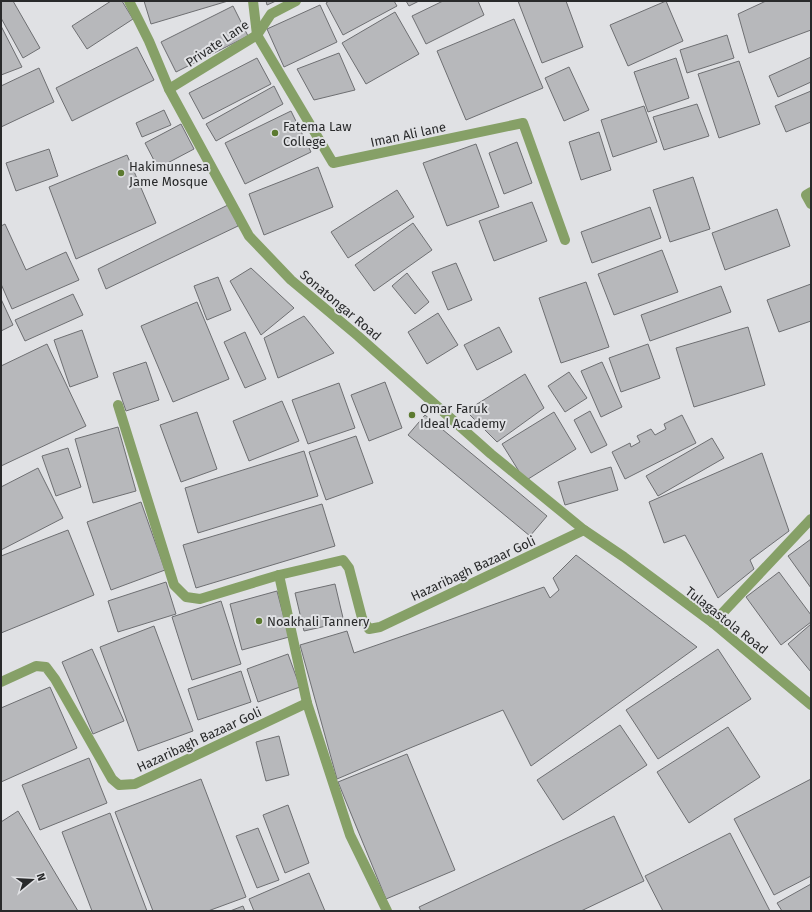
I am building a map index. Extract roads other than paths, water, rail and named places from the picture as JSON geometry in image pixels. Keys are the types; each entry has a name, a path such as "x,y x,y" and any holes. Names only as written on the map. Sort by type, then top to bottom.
{"street":[{"name":"Sonatongar Road","path":"129,1 149,41 169,89 250,236 291,280 358,336 491,454 584,530 624,558"},
{"name":"Iman Ali lane","path":"253,1 256,35 333,164 524,123 565,240"},
{"name":"Private Lane","path":"169,89 256,35 270,14 296,1"},
{"path":"811,192 806,195 811,204"},
{"path":"118,405 174,584 186,597 200,599 280,575 306,703 350,835 387,911"},
{"path":"713,623 811,519"},
{"name":"Hazaribagh Bazaar Goli","path":"280,575 343,560 349,568 362,618 369,629 380,627 584,530"},
{"name":"Tulagastola Road","path":"624,558 713,623 811,705"},
{"name":"Hazaribagh Bazaar Goli","path":"1,682 36,666 46,667 55,679 112,779 119,785 135,784 306,703"}],"place":[{"name":"Fatema Law College","path":"275,133"},
{"name":"Hakimunnesa Jame Mosque","path":"121,173"},
{"name":"Omar Faruk Ideal Academy","path":"412,415"},
{"name":"Noakhali Tannery","path":"259,621"}]}
